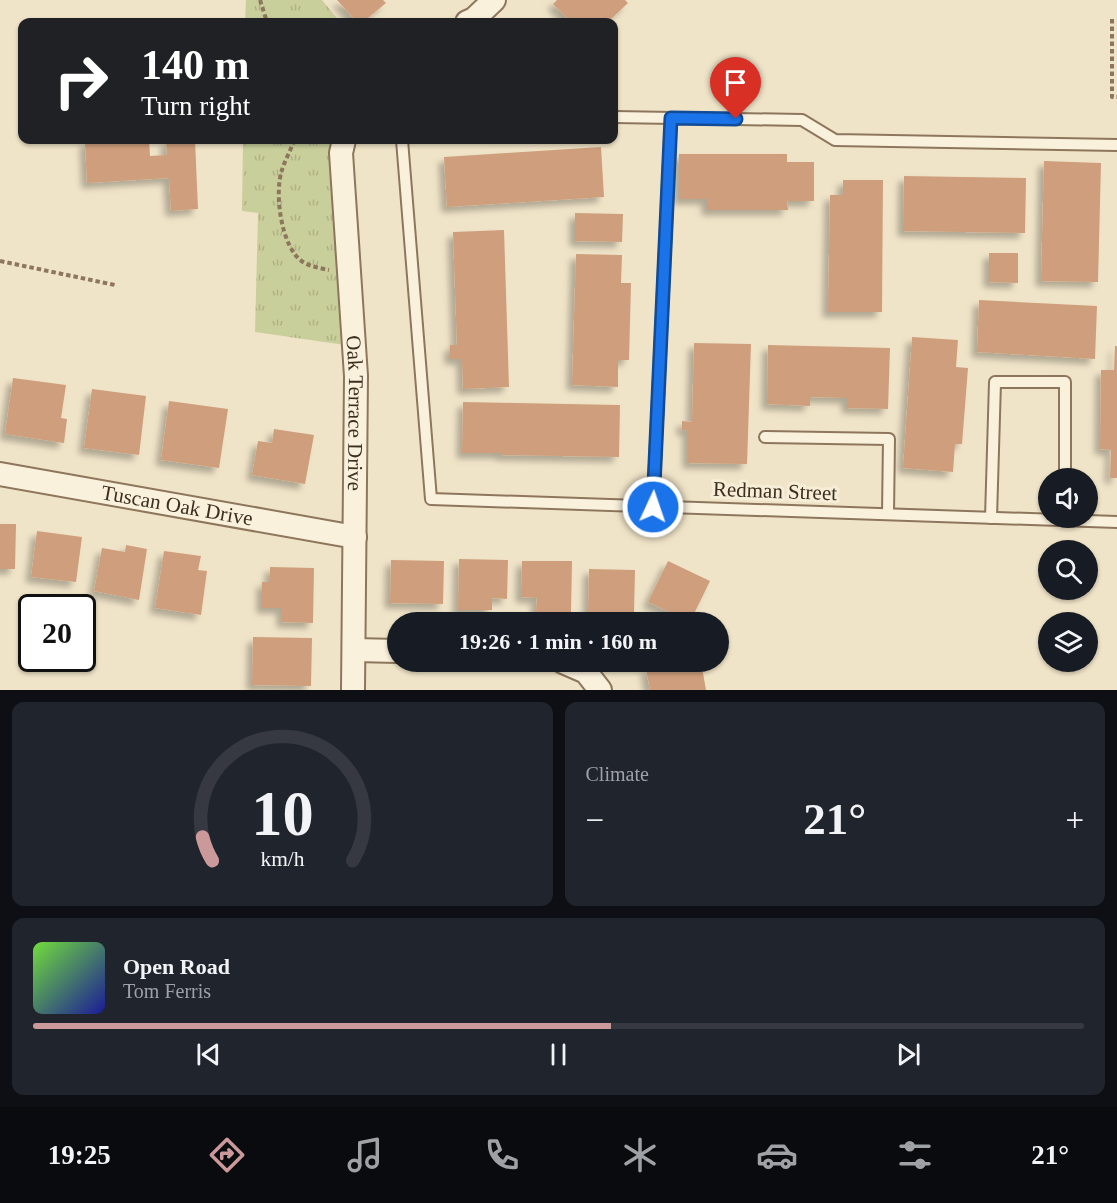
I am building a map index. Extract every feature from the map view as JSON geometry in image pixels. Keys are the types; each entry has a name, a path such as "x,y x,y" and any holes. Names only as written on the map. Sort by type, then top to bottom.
{"street":[{"path":"475,18 494,0"},
{"name":"Oak Terrace Drive","path":"343,144 341,153 356,376 353,690"},
{"name":"Tuscan Oak Drive","path":"0,474 355,537"},
{"path":"354,650 387,651"},
{"path":"586,672 600,690"}],"lane":[{"path":"618,117 802,120 835,140 1117,145"},
{"path":"653,507 671,118"},
{"name":"Redman Street","path":"402,144 431,499 1038,519"},
{"path":"992,518 995,382 1065,382 1065,468"},
{"path":"765,437 889,439 888,514"},
{"name":"Redman Street","path":"1098,521 1117,522"}],"path":[{"path":"260,0 266,18"},
{"path":"1112,20 1112,97 1117,97"},
{"path":"292,144 281,171 279,188 280,210 292,252 312,267 336,271"},
{"path":"0,261 115,285"}],"green space":[{"path":"246,0 322,0 337,18 245,18"},
{"path":"243,144 333,144 345,345 255,332 258,213 242,211"}],"building":[{"path":"337,0 383,0 386,3 368,18 353,18"},
{"path":"557,0 625,0 628,3 612,18 567,18 553,4"},
{"path":"85,144 149,144 150,156 167,155 166,144 195,144 198,209 171,211 169,178 87,183"},
{"path":"601,147 604,197 447,207 444,157"},
{"path":"679,154 787,154 787,162 814,162 814,201 787,201 788,210 707,210 707,199 679,199"},
{"path":"1044,161 1101,163 1098,282 1041,281"},
{"path":"904,176 1026,178 1025,233 903,231"},
{"path":"843,180 883,180 882,312 828,312 830,195 843,195"},
{"path":"575,213 623,214 622,242 575,241"},
{"path":"504,230 509,387 463,389 462,359 450,359 450,345 457,345 453,232"},
{"path":"989,253 1018,253 1018,283 989,282"},
{"path":"576,254 622,255 621,283 631,283 629,360 618,360 618,387 572,385"},
{"path":"979,300 1097,306 1095,359 977,352"},
{"path":"912,337 958,340 956,367 968,368 962,444 955,444 953,472 903,468"},
{"path":"694,343 751,344 747,464 688,463 688,430 682,430 682,421 692,422"},
{"path":"768,345 890,348 888,409 847,408 847,398 810,397 810,406 767,404"},
{"path":"1115,346 1117,346 1117,478 1110,478 1111,450 1100,449 1101,370 1114,370"},
{"path":"13,378 66,385 61,418 67,419 64,443 5,434"},
{"path":"92,389 146,396 139,455 84,448"},
{"path":"169,401 228,409 219,468 161,460"},
{"path":"463,402 620,405 619,457 462,453"},
{"path":"274,429 314,435 305,484 252,475 258,441 272,443"},
{"path":"0,524 16,524 15,569 0,569"},
{"path":"37,531 82,537 76,582 31,577"},
{"path":"126,545 147,549 139,600 94,591 102,548 125,552"},
{"path":"164,551 201,556 198,570 207,571 201,615 155,608"},
{"path":"459,559 508,560 507,599 492,598 492,610 458,610"},
{"path":"391,560 444,561 443,604 390,603"},
{"path":"522,561 572,561 571,612 536,612 537,598 521,597"},
{"path":"668,561 710,581 695,612 669,612 648,602"},
{"path":"270,567 314,568 313,623 282,622 282,608 262,608 262,582 270,582"},
{"path":"589,569 635,570 634,612 588,612"},
{"path":"253,637 312,638 311,686 252,685"},
{"path":"647,672 703,672 706,690 650,690"}],"route":[{"path":"653,507 671,118 736,119"}]}
